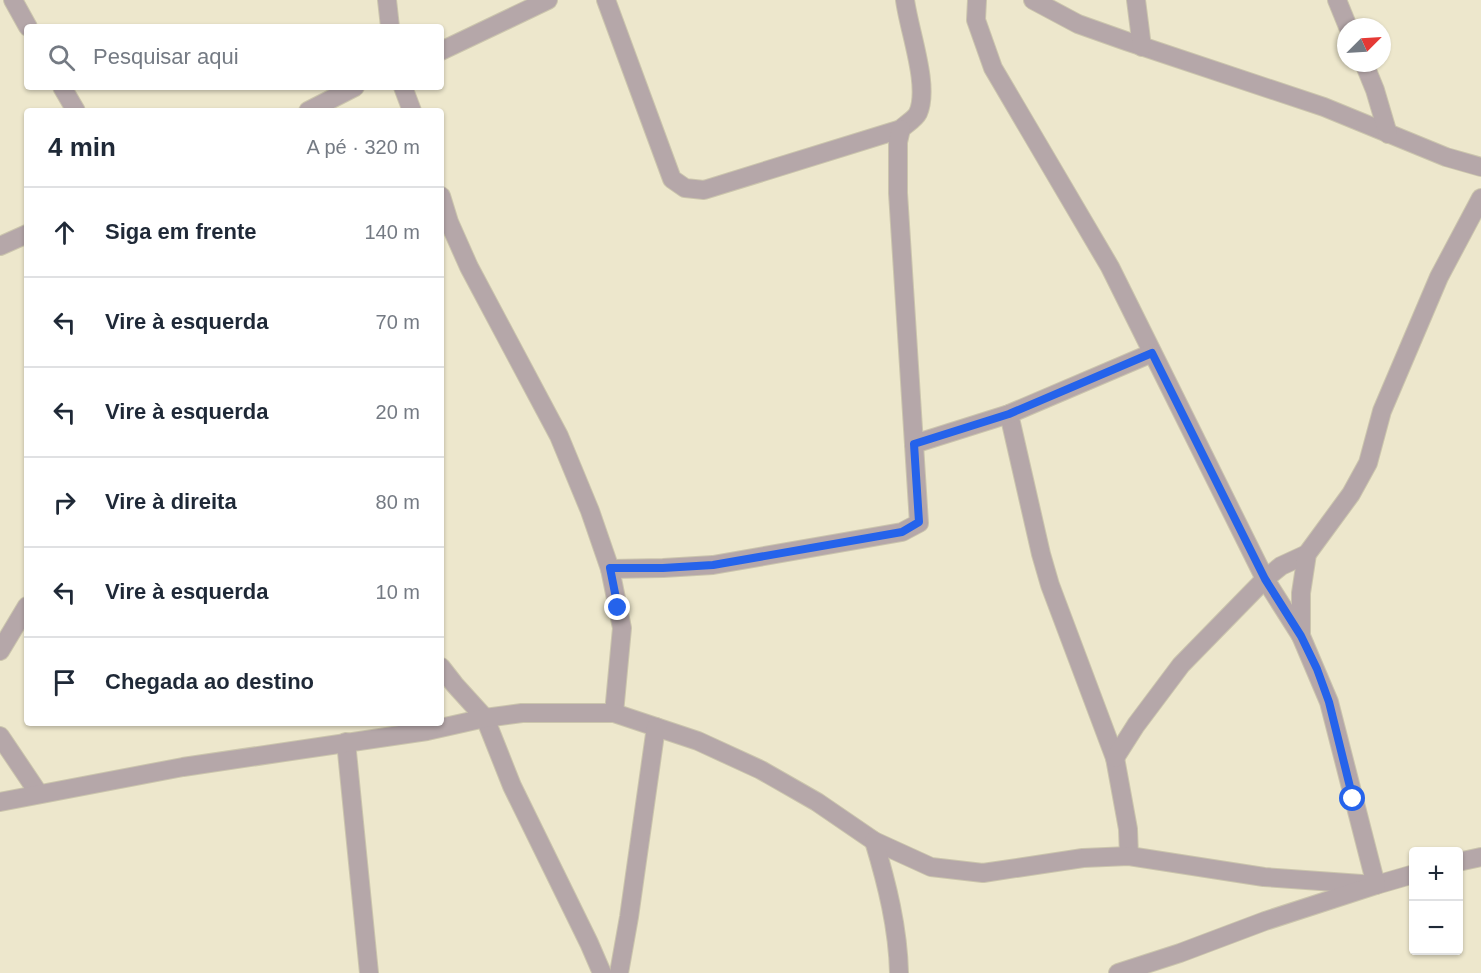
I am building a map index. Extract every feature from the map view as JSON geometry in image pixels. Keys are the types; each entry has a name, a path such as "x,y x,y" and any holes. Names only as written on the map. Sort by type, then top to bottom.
{"street":[{"path":"13,0 26,24"},
{"path":"387,0 390,24"},
{"path":"444,50 548,0"},
{"path":"606,0 672,179 686,188 704,190 901,129 917,115 923,87 905,0"},
{"path":"977,0 976,20 993,68 1110,267 1265,579 1301,636 1329,702 1376,885"},
{"path":"1034,0 1078,24 1306,100 1446,157 1481,167"},
{"path":"1136,0 1142,47"},
{"path":"1337,0 1344,18"},
{"path":"1368,72 1388,134"},
{"path":"64,90 74,108"},
{"path":"314,108 349,90"},
{"path":"404,90 411,108"},
{"path":"610,568 713,565 902,532 919,522 898,193 898,142 901,129"},
{"path":"1301,636 1301,593 1307,554 1352,494 1368,463 1382,411 1439,277 1481,198"},
{"path":"444,206 469,267 559,436 590,511 610,568 622,628 614,713"},
{"path":"0,246 24,237"},
{"path":"914,444 1009,414 1152,353"},
{"path":"1009,414 1050,585 1114,758 1128,830 1129,856"},
{"path":"1114,758 1181,665 1265,579 1281,566 1307,554"},
{"path":"0,651 24,611"},
{"path":"444,671 485,718 512,786 602,973"},
{"path":"0,802 183,767 427,731 522,712 614,713 698,741 761,770 817,802 874,841 932,867 983,873 1083,858 1129,856 1264,877 1376,885"},
{"path":"619,973 656,727"},
{"path":"0,736 39,794"},
{"path":"346,742 369,973"},
{"path":"874,841 888,889 898,973"},
{"path":"1463,861 1481,857"},
{"path":"1118,973 1180,953 1265,921 1409,875"}],"route":[{"path":"618,608 610,568 713,565 902,532 919,522 914,444 1009,414 1152,353 1265,579 1301,636 1317,669 1339,738 1353,799"}]}
